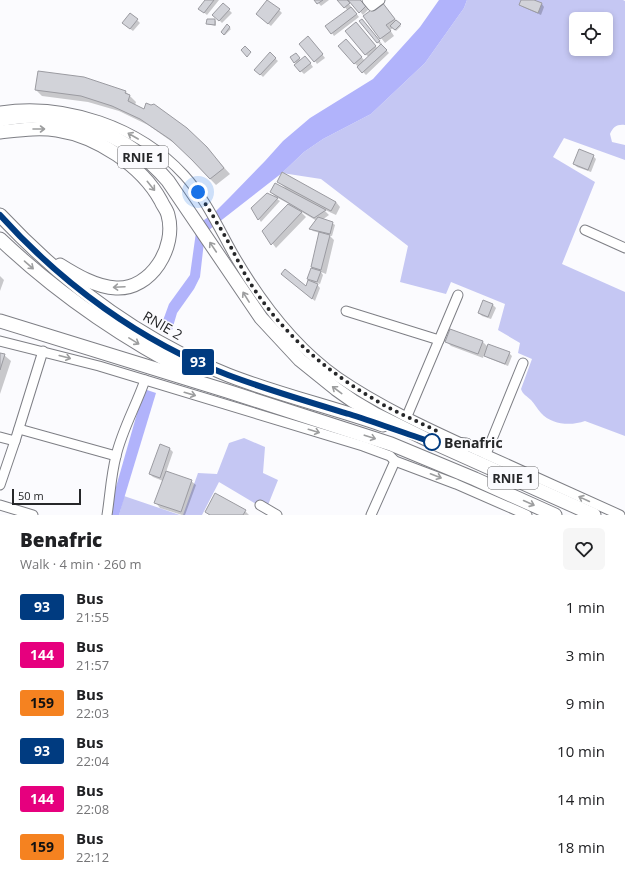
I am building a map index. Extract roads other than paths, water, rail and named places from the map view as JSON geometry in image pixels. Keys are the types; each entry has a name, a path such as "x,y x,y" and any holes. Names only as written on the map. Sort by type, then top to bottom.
{"highway":[{"name":"RNIE 1","path":"0,120 26,116 66,120 107,134 125,144 156,167 168,181 261,318 300,360 316,374 353,401 432,442 594,515"},
{"path":"0,132 40,129 56,130 74,134 108,150 125,160 140,173 158,196 168,214 170,226 165,253 153,271 144,280 124,288 109,287 72,273 31,247"},
{"name":"RNIE 2","path":"0,215 31,247 91,299 144,333 193,360 227,375 432,442"},
{"name":"RNIE 2","path":"0,239 51,284 87,311 162,358 227,391"},
{"name":"RNIE 1","path":"0,321 227,391 391,444 469,476 555,515"},
{"path":"432,442 466,445"}],"street":[{"path":"372,2 372,6 380,0"},
{"path":"0,112 22,109 52,110 90,118 125,132 150,146 184,174 198,192 218,223 234,255 254,289 277,320 315,359 337,376 373,399 466,445 620,515"},
{"path":"585,230 625,248"},
{"path":"407,416 458,295"},
{"path":"346,311 439,340"},
{"path":"0,341 99,366 363,446 390,456 395,461 456,484 527,515"},
{"path":"0,485 43,351"},
{"path":"486,454 523,363"},
{"path":"107,515 116,456 130,415 137,403 145,380"},
{"path":"19,429 116,456"},
{"path":"0,437 15,441"},
{"path":"371,515 395,461"},
{"path":"0,505 33,515"},
{"path":"260,505 277,515"}],"place":[{"name":"Benafric","path":"432,442"}]}
